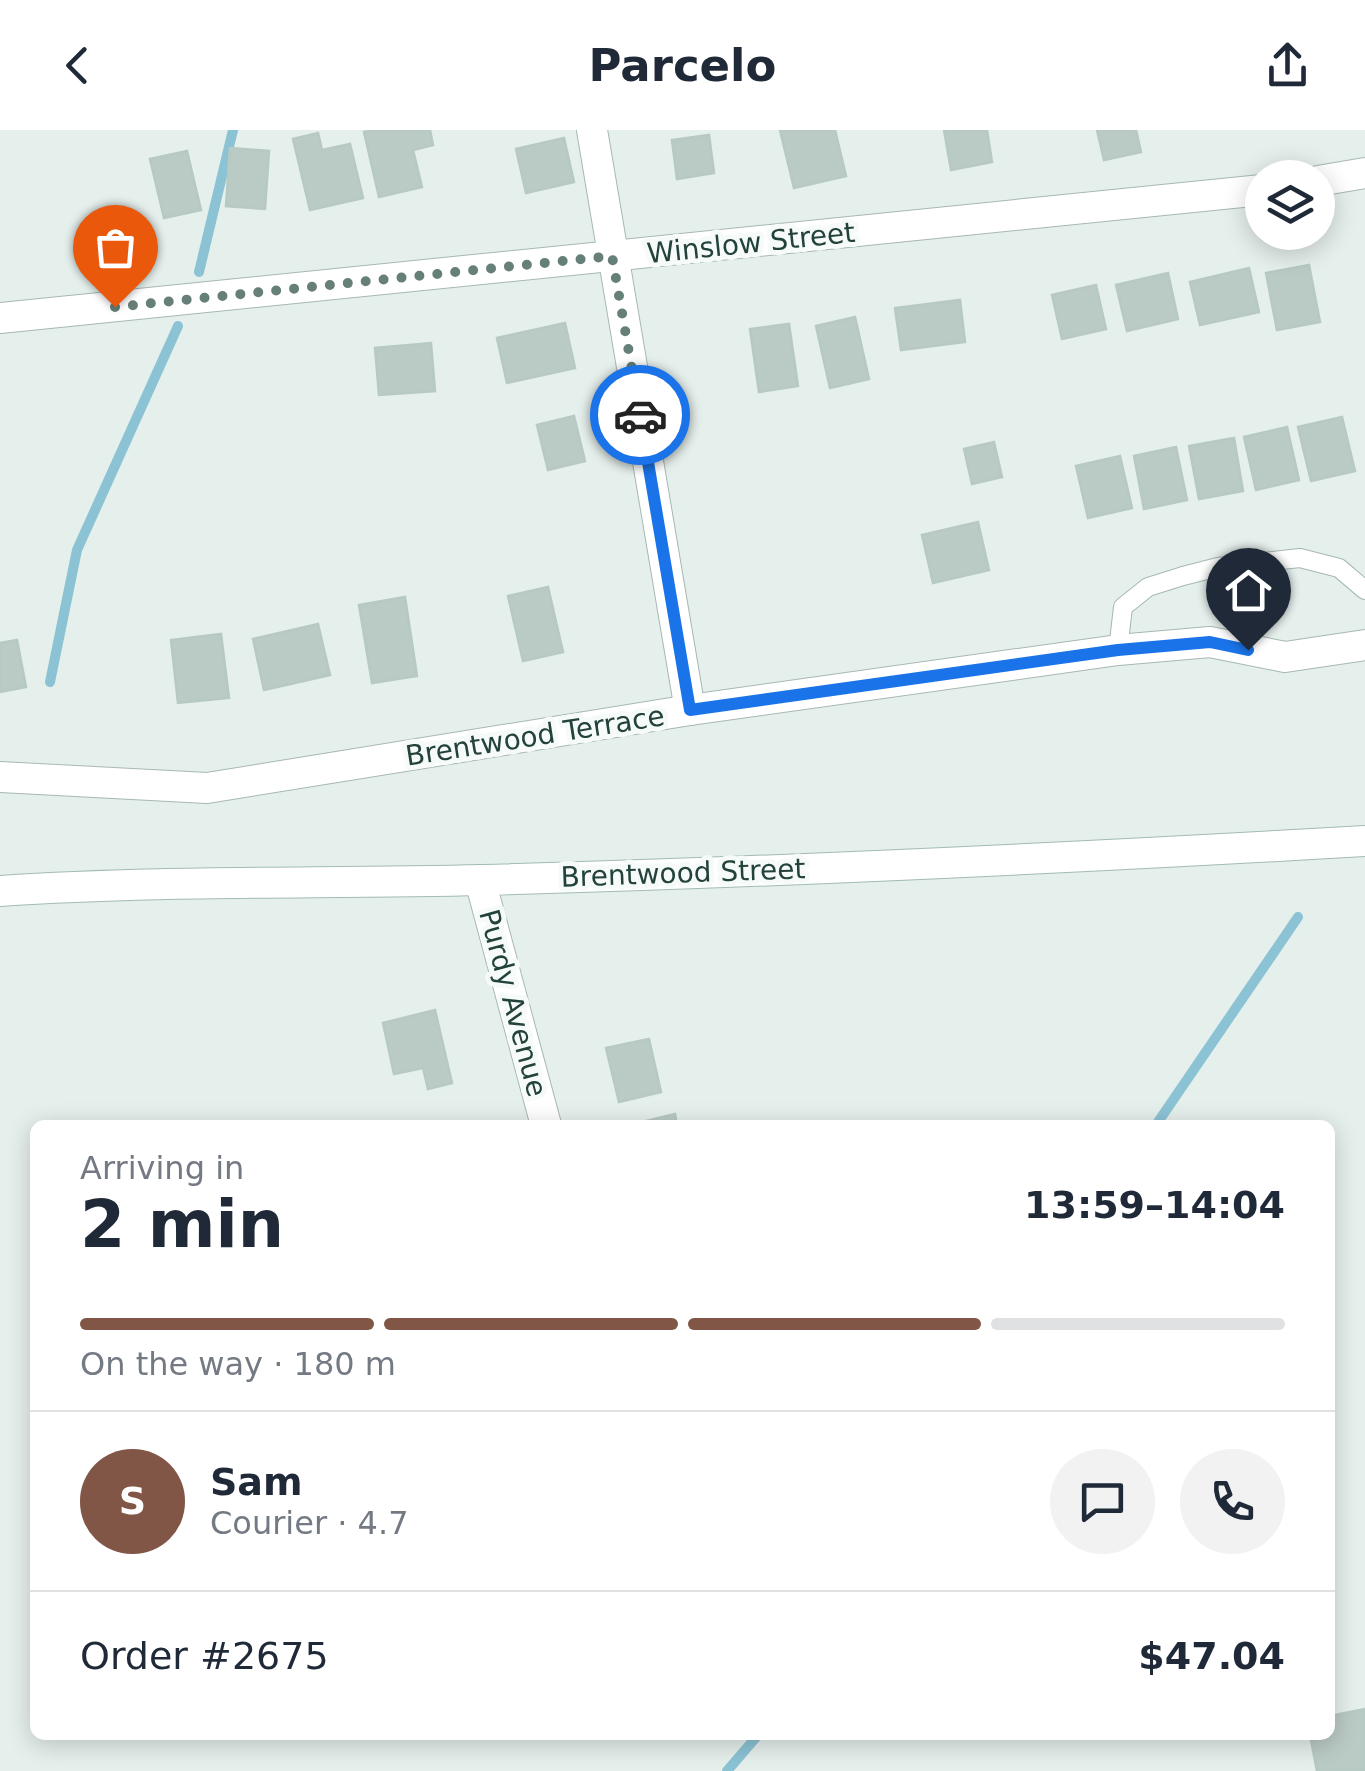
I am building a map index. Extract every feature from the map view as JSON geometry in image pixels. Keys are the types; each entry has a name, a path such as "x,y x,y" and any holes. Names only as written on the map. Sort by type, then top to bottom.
{"street":[{"path":"592,130 690,710"},
{"path":"1335,178 1365,174"},
{"name":"Winslow Street","path":"0,318 1245,192"},
{"name":"Brentwood Terrace","path":"0,777 207,788 690,710 1118,650 1210,642 1285,658 1365,644"},
{"name":"Brentwood Street","path":"0,891 97,884 480,880 982,863 1365,841"},
{"name":"Purdy Avenue","path":"480,880 545,1120"}],"lane":[{"path":"1118,650 1123,607 1148,587 1218,567 1300,558 1340,568 1365,590"}],"building":[{"path":"430,130 433,145 413,150 422,187 379,197 364,132"},
{"path":"780,130 835,130 846,176 794,188"},
{"path":"944,130 987,130 992,162 951,170"},
{"path":"1097,130 1136,130 1141,152 1104,160"},
{"path":"318,133 322,150 350,144 363,198 310,210 293,139"},
{"path":"709,135 714,173 677,179 672,140"},
{"path":"564,138 574,182 526,193 516,149"},
{"path":"230,148 269,151 265,209 226,206"},
{"path":"187,151 201,210 164,218 150,159"},
{"path":"1309,265 1320,322 1277,330 1266,273"},
{"path":"1249,268 1259,312 1200,325 1190,282"},
{"path":"1168,273 1178,319 1127,331 1116,285"},
{"path":"1096,285 1106,329 1062,339 1052,295"},
{"path":"960,300 965,342 901,350 895,308"},
{"path":"855,317 869,379 830,388 816,326"},
{"path":"565,323 575,368 507,383 497,338"},
{"path":"789,324 798,386 759,392 750,329"},
{"path":"431,343 435,391 379,395 375,348"},
{"path":"574,416 585,461 548,470 537,425"},
{"path":"1342,417 1355,471 1311,481 1298,427"},
{"path":"1287,427 1299,480 1256,490 1244,437"},
{"path":"1234,438 1243,491 1199,499 1189,446"},
{"path":"994,442 1002,477 972,484 964,449"},
{"path":"1176,447 1187,500 1144,509 1134,456"},
{"path":"1120,456 1132,508 1088,518 1076,466"},
{"path":"978,522 989,570 933,583 922,535"},
{"path":"548,587 563,652 523,661 508,596"},
{"path":"405,597 417,676 372,683 359,605"},
{"path":"318,624 330,675 264,690 253,639"},
{"path":"221,634 229,698 178,703 171,640"},
{"path":"17,640 26,687 0,692 0,643"},
{"path":"435,1010 452,1083 428,1089 423,1068 394,1074 383,1023"},
{"path":"649,1039 661,1092 619,1102 606,1048"},
{"path":"675,1114 676,1120 650,1120"},
{"path":"1365,1709 1365,1771 1317,1771 1311,1740 1335,1740 1335,1715"}],"waterway":[{"path":"199,272 233,130"},
{"path":"50,682 77,550 178,326"},
{"path":"1159,1120 1298,917"},
{"path":"727,1771 754,1740"}],"way so far":[{"path":"115,307 612,256 640,415"}],"route":[{"path":"640,415 690,710 1118,650 1210,642 1248,650"}]}
